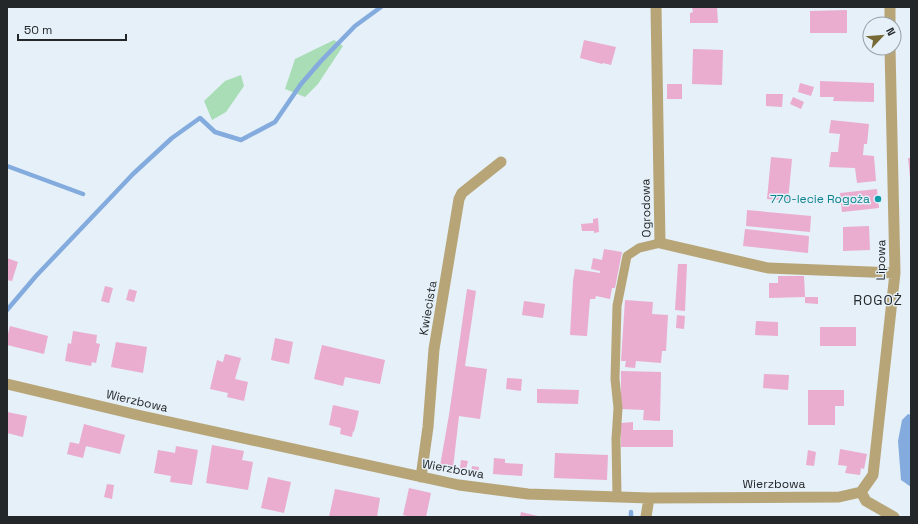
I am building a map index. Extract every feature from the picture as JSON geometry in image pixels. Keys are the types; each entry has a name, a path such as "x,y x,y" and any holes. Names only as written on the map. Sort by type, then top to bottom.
{"street":[{"name":"Ogrodowa","path":"656,7 660,243 768,268 895,274"},
{"name":"Lipowa","path":"860,492 873,475 895,274 890,56"},
{"name":"Kwiecista","path":"421,477 428,427 434,349 459,198 462,192 501,162"},
{"name":"Wierzbowa","path":"7,384 142,416 421,477 459,485 528,494 649,498 839,497 860,492"},
{"path":"860,492 866,501 894,517"},
{"path":"646,517 649,498"}],"lane":[{"path":"617,496 616,439 618,408 615,379 617,306 627,256 639,248 660,243"}],"green space":[{"path":"334,40 343,46 318,84 305,97 285,89 295,59"},
{"path":"241,75 244,86 226,112 212,120 204,101 225,81"}],"water":[{"path":"908,414 911,415 911,487 901,480 898,441 902,420"}],"building":[{"path":"692,7 717,7 718,23 690,23 690,13 693,12"},
{"path":"847,10 847,33 810,33 810,11"},
{"path":"584,40 616,47 611,65 580,58"},
{"path":"693,49 723,50 722,85 692,84"},
{"path":"820,81 874,83 874,102 833,101 834,97 820,97"},
{"path":"800,83 814,87 811,96 798,92"},
{"path":"667,84 682,84 682,99 667,99"},
{"path":"766,94 783,94 782,107 766,106"},
{"path":"793,97 804,102 801,109 790,104"},
{"path":"831,120 869,124 867,144 864,144 863,155 874,156 876,181 857,183 855,168 829,167 831,152 838,152 840,134 829,133"},
{"path":"771,157 792,159 788,201 767,199"},
{"path":"908,158 911,158 910,178"},
{"path":"877,189 879,208 842,212 840,193"},
{"path":"747,210 811,216 810,232 746,226"},
{"path":"598,218 599,232 594,233 594,231 582,231 581,224 593,223 593,219"},
{"path":"869,226 870,250 843,251 843,227"},
{"path":"745,229 809,236 808,253 743,246"},
{"path":"604,249 622,252 615,288 612,288 610,299 596,296 595,299 590,299 587,336 570,335 575,269 600,273 600,271 591,269 593,258 602,260"},
{"path":"7,258 18,262 12,281 7,280"},
{"path":"678,264 687,264 685,311 675,310"},
{"path":"778,276 804,276 805,297 769,298 769,283 778,283"},
{"path":"105,286 113,288 109,303 101,301"},
{"path":"129,289 137,291 134,302 126,300"},
{"path":"467,289 476,291 465,366 487,369 480,419 459,416 453,468 440,466 449,415"},
{"path":"805,297 818,297 818,304 805,303"},
{"path":"625,300 653,302 652,314 668,315 666,351 662,351 661,363 636,361 635,368 625,367 626,361 621,361"},
{"path":"524,301 545,304 543,318 522,315"},
{"path":"677,315 685,316 684,329 676,328"},
{"path":"756,321 778,322 778,336 755,335"},
{"path":"10,326 48,336 44,354 7,345"},
{"path":"820,327 856,327 856,346 820,346"},
{"path":"73,331 97,335 96,343 100,344 96,363 92,362 91,366 65,361 68,343 71,344"},
{"path":"275,338 293,342 289,364 271,360"},
{"path":"116,342 147,347 143,373 111,367"},
{"path":"322,345 385,360 380,384 345,377 343,386 314,379"},
{"path":"225,354 241,358 235,379 248,382 244,401 227,397 228,393 210,389 217,360 223,362"},
{"path":"621,371 661,372 660,421 643,420 644,410 621,409"},
{"path":"764,374 789,375 788,390 763,388"},
{"path":"507,378 522,379 521,391 506,389"},
{"path":"537,389 579,390 578,404 537,403"},
{"path":"808,390 844,390 844,406 835,406 835,425 808,425"},
{"path":"333,405 359,411 352,437 340,434 341,428 329,425"},
{"path":"7,412 27,416 23,437 7,433"},
{"path":"633,422 633,430 673,430 673,447 621,447 621,423"},
{"path":"84,424 125,435 120,454 86,446 83,458 67,454 70,442 79,444"},
{"path":"212,445 244,451 242,460 253,462 248,490 206,483"},
{"path":"176,446 198,450 192,485 170,482 171,476 154,473 158,450 175,453"},
{"path":"840,449 867,454 864,469 861,468 860,475 845,473 847,466 838,465"},
{"path":"808,450 816,452 814,466 806,465"},
{"path":"555,453 608,455 607,480 554,478"},
{"path":"494,458 505,459 505,463 523,464 522,476 493,474"},
{"path":"461,460 468,461 466,469 460,468"},
{"path":"472,466 479,467 478,476 471,475"},
{"path":"268,477 291,482 284,513 261,508"},
{"path":"107,484 114,485 112,499 104,497"},
{"path":"409,488 431,493 426,517 411,517 403,515"},
{"path":"335,489 380,498 377,517 329,517"},
{"path":"521,512 538,516 538,517 520,517"}],"waterway":[{"path":"7,310 36,276 133,174 172,138 200,118 215,132 241,140 275,122 301,84 321,61 355,26 381,7"},
{"path":"7,166 83,194"},
{"path":"631,512 631,517"}],"place":[{"name":"770-lecie Rogoża","path":"878,199"}],"district":[{"name":"ROGOŻ","path":"878,300"}]}
